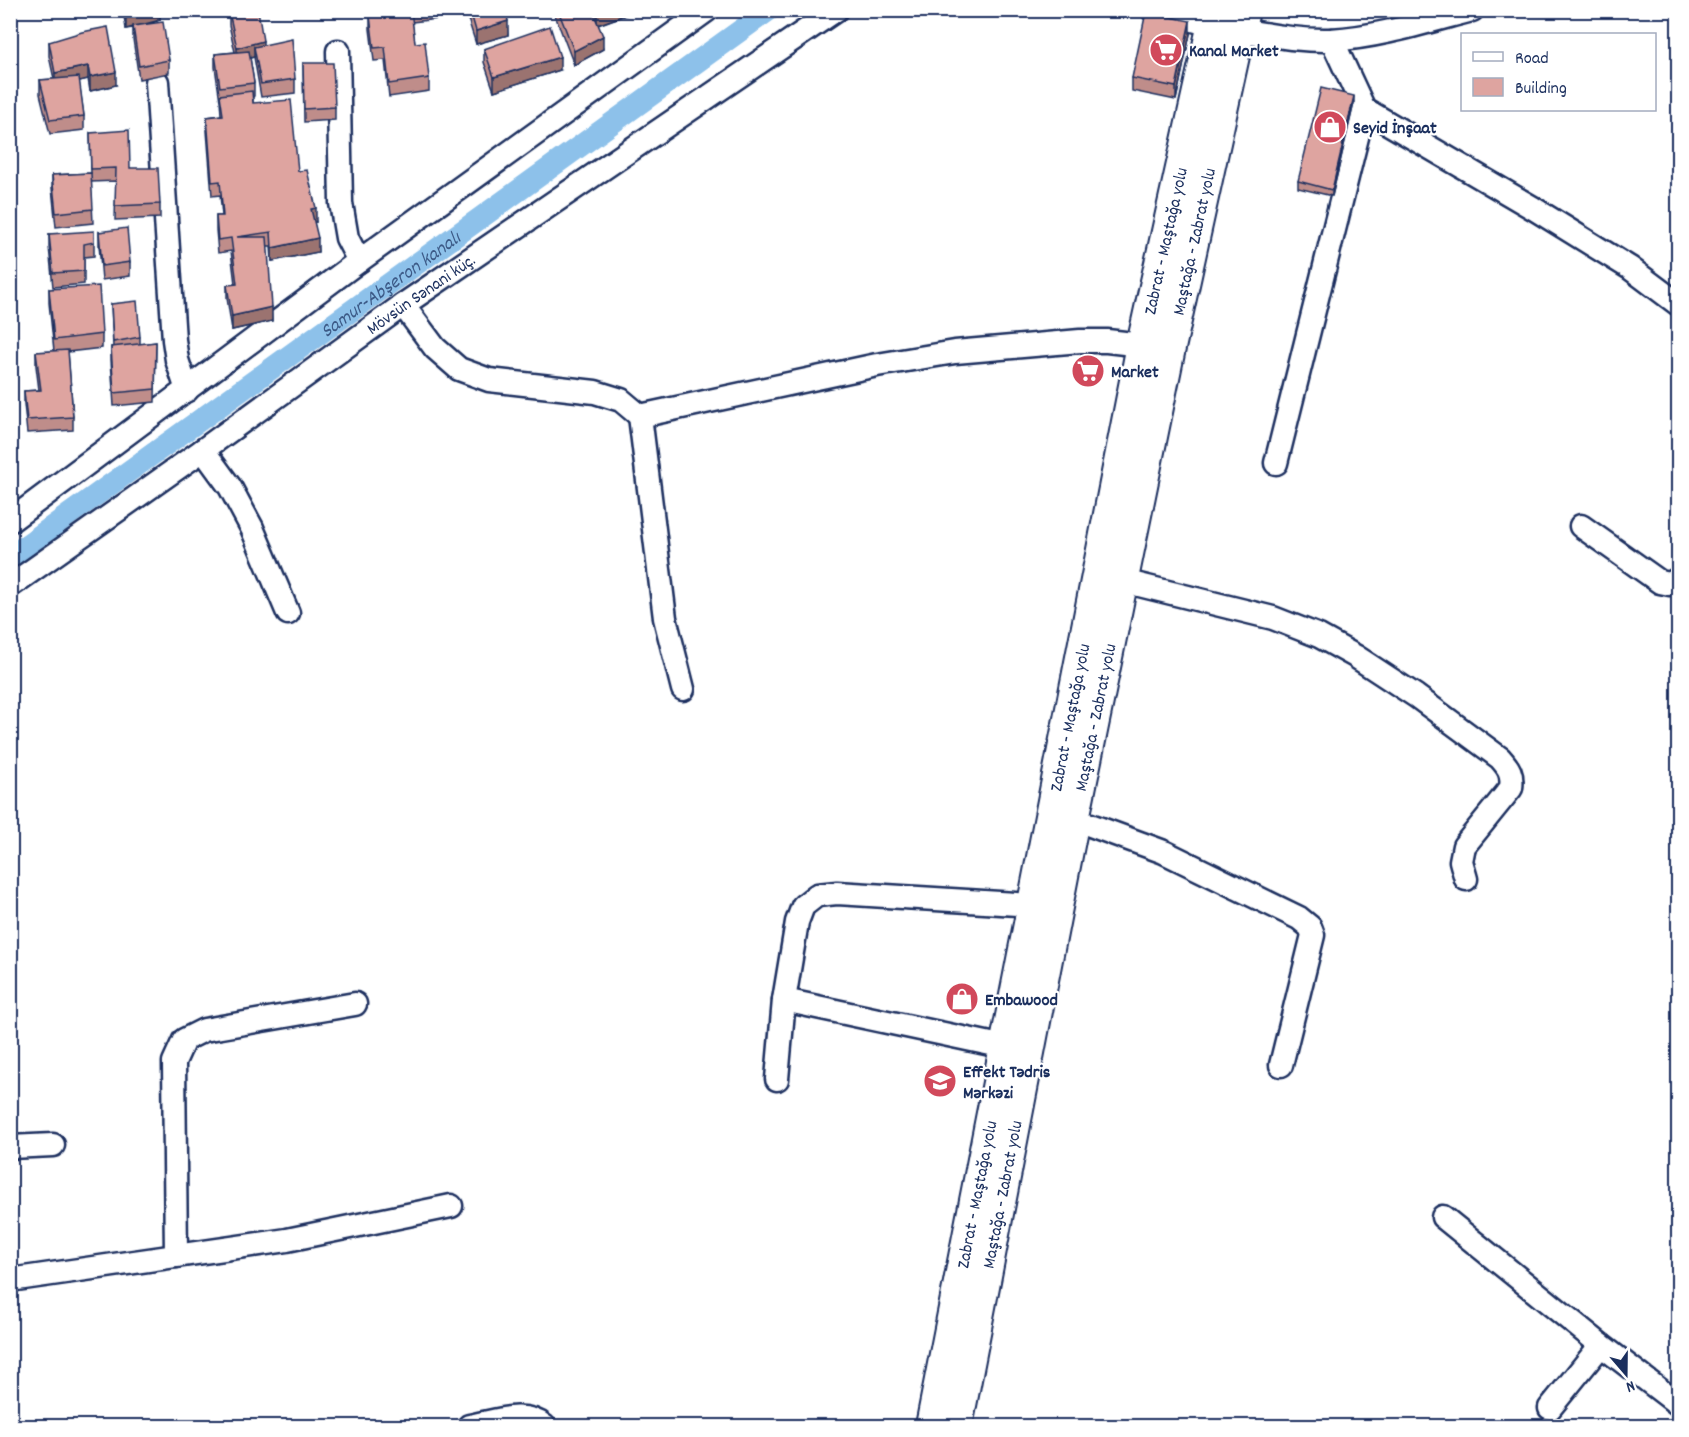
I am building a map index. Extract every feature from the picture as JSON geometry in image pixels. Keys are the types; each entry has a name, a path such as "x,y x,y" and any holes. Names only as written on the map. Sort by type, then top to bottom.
{"main road":[{"name":"Zabrat - Maştağa yolu","path":"931,1426 1032,905 1099,575 1142,345 1228,19"},
{"name":"Maştağa - Zabrat yolu","path":"957,1426 1074,819 1172,337 1228,19"}],"street":[{"path":"10,521 359,261 707,10"},
{"name":"Mövsün Sənani küç.","path":"10,586 403,305 836,10"},
{"path":"1153,10 1228,19 1294,39 1332,40 1375,34 1472,10"},
{"path":"1332,40 1364,109 1621,262 1678,304"},
{"path":"338,51 340,203 347,238 359,261"},
{"path":"157,82 174,340 177,360 187,390"},
{"path":"1276,463 1364,109"},
{"path":"403,305 435,348 459,369 489,380 595,392 621,400 640,416 665,618 683,688"},
{"path":"640,416 877,364 956,352 1080,341 1142,345"},
{"path":"203,450 236,497 252,528 288,613"},
{"path":"1581,526 1660,582 1670,584 1678,579"},
{"path":"1123,581 1273,618 1318,636 1355,656 1416,696 1500,758 1509,768 1512,788 1464,846 1461,861 1466,879"},
{"path":"1074,819 1164,852 1299,918 1310,927 1312,935 1281,1065"},
{"path":"777,1079 784,1000 797,921 803,906 817,895 837,893 1032,905"},
{"path":"784,1000 1005,1047"},
{"path":"176,1256 174,1062 184,1040 204,1030 355,1004"},
{"path":"10,1147 53,1145"},
{"path":"10,1280 287,1240 452,1206"},
{"path":"1443,1217 1678,1404"},
{"path":"1550,1408 1601,1345"},
{"path":"469,1426 515,1417 535,1419 544,1426"}],"building":[{"path":"125,10 147,10 126,16"},
{"path":"258,10 263,41 237,48 229,12"},
{"path":"411,10 415,43 425,42 429,78 389,84 385,47 374,48 370,16"},
{"path":"470,10 506,10 508,21 476,31"},
{"path":"558,10 592,10 603,36 574,51"},
{"path":"1146,12 1190,21 1176,87 1132,78"},
{"path":"163,22 169,60 139,66 133,26"},
{"path":"550,26 560,57 494,77 484,49"},
{"path":"108,27 116,72 90,77 88,66 55,73 49,42"},
{"path":"292,39 295,79 261,84 254,47"},
{"path":"249,51 254,83 220,87 215,54"},
{"path":"303,63 333,63 335,107 304,109"},
{"path":"79,77 84,116 50,120 40,80"},
{"path":"1321,88 1354,96 1332,190 1298,181"},
{"path":"252,91 253,103 291,100 298,171 307,170 316,208 311,209 318,238 272,248 271,232 237,237 267,237 272,307 232,316 227,285 237,284 231,238 218,240 216,216 223,216 220,181 212,182 207,117 223,115 220,95"},
{"path":"129,130 130,168 158,168 160,204 115,206 116,168 91,169 90,133"},
{"path":"91,173 93,209 56,213 52,175"},
{"path":"127,228 130,262 102,266 99,232"},
{"path":"94,231 94,242 84,244 84,271 53,273 49,234"},
{"path":"99,286 102,334 54,340 49,289"},
{"path":"137,301 140,337 113,342 111,304"},
{"path":"156,342 155,389 114,393 111,347"},
{"path":"68,350 73,417 27,420 24,391 41,390 36,352"}],"waterway":[{"name":"Samur-Abşeron kanalı","path":"10,557 769,10"}],"place":[{"name":"Kanal Market","path":"1166,50"},
{"name":"Seyid İnşaat","path":"1330,127"},
{"name":"Market","path":"1088,371"},
{"name":"Embawood","path":"962,999"},
{"name":"Effekt Tədris Mərkəzi","path":"940,1081"}]}
